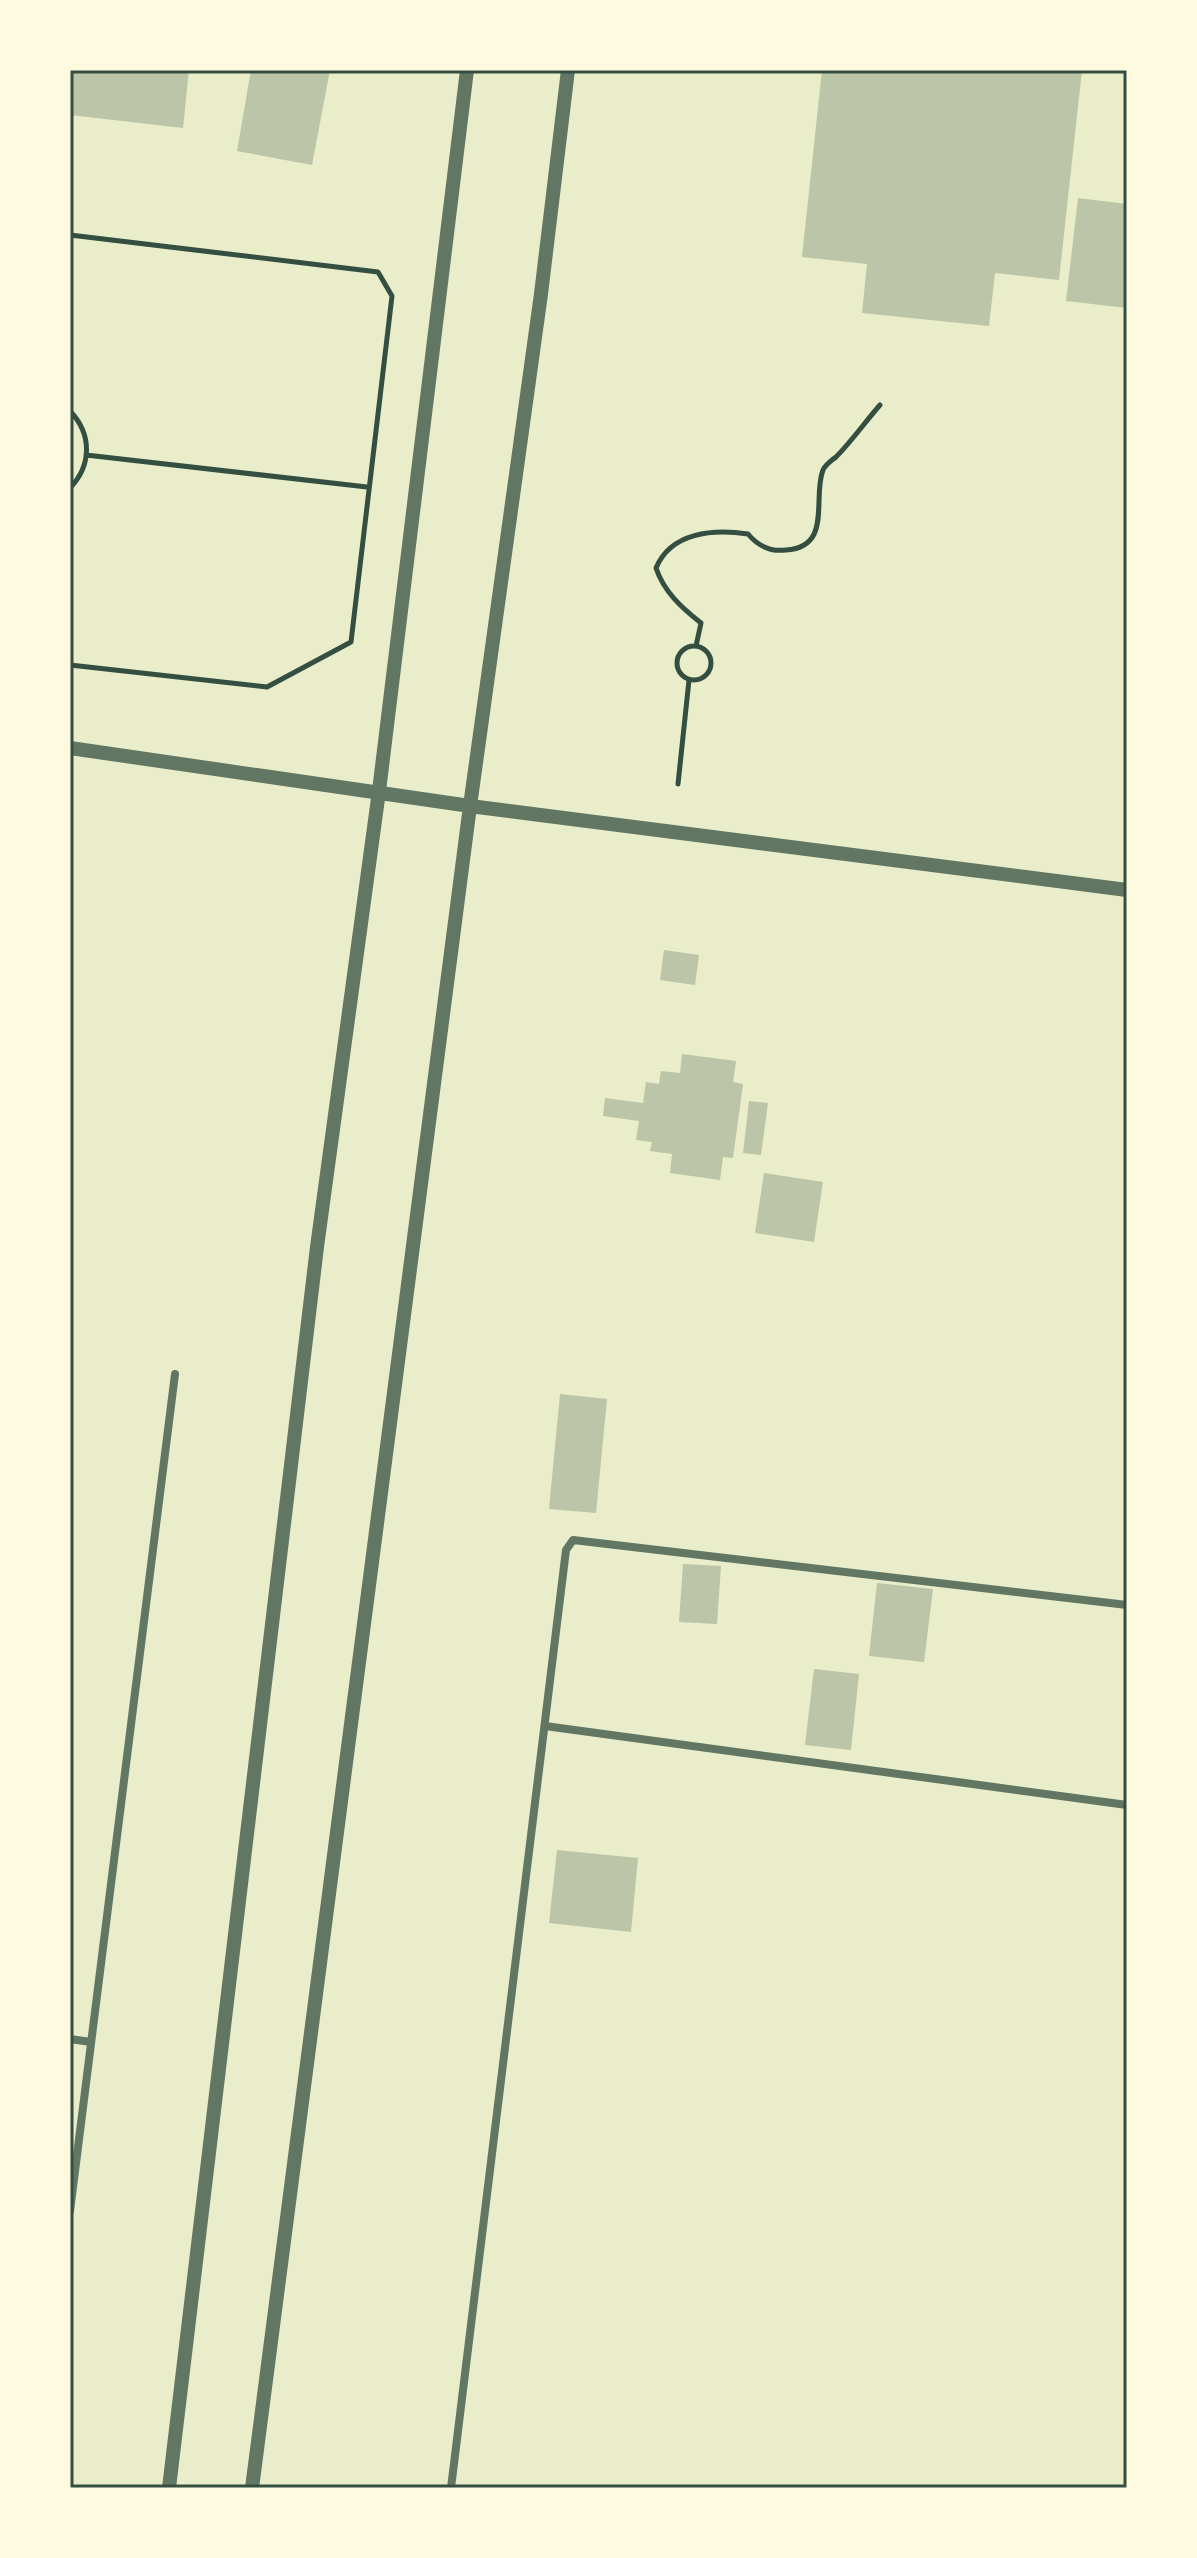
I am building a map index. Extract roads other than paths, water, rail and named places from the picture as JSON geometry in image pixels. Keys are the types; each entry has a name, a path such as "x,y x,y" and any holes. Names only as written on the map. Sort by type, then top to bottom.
{"street":[{"path":"169,2488 315,1263 379,791 467,70"},
{"path":"252,2488 568,70"},
{"path":"70,748 470,806 1127,890"},
{"path":"70,2211 175,1374"},
{"path":"451,2488 566,1550 573,1540 1127,1605"},
{"path":"545,1726 1127,1805"},
{"path":"70,2039 91,2042"}]}
